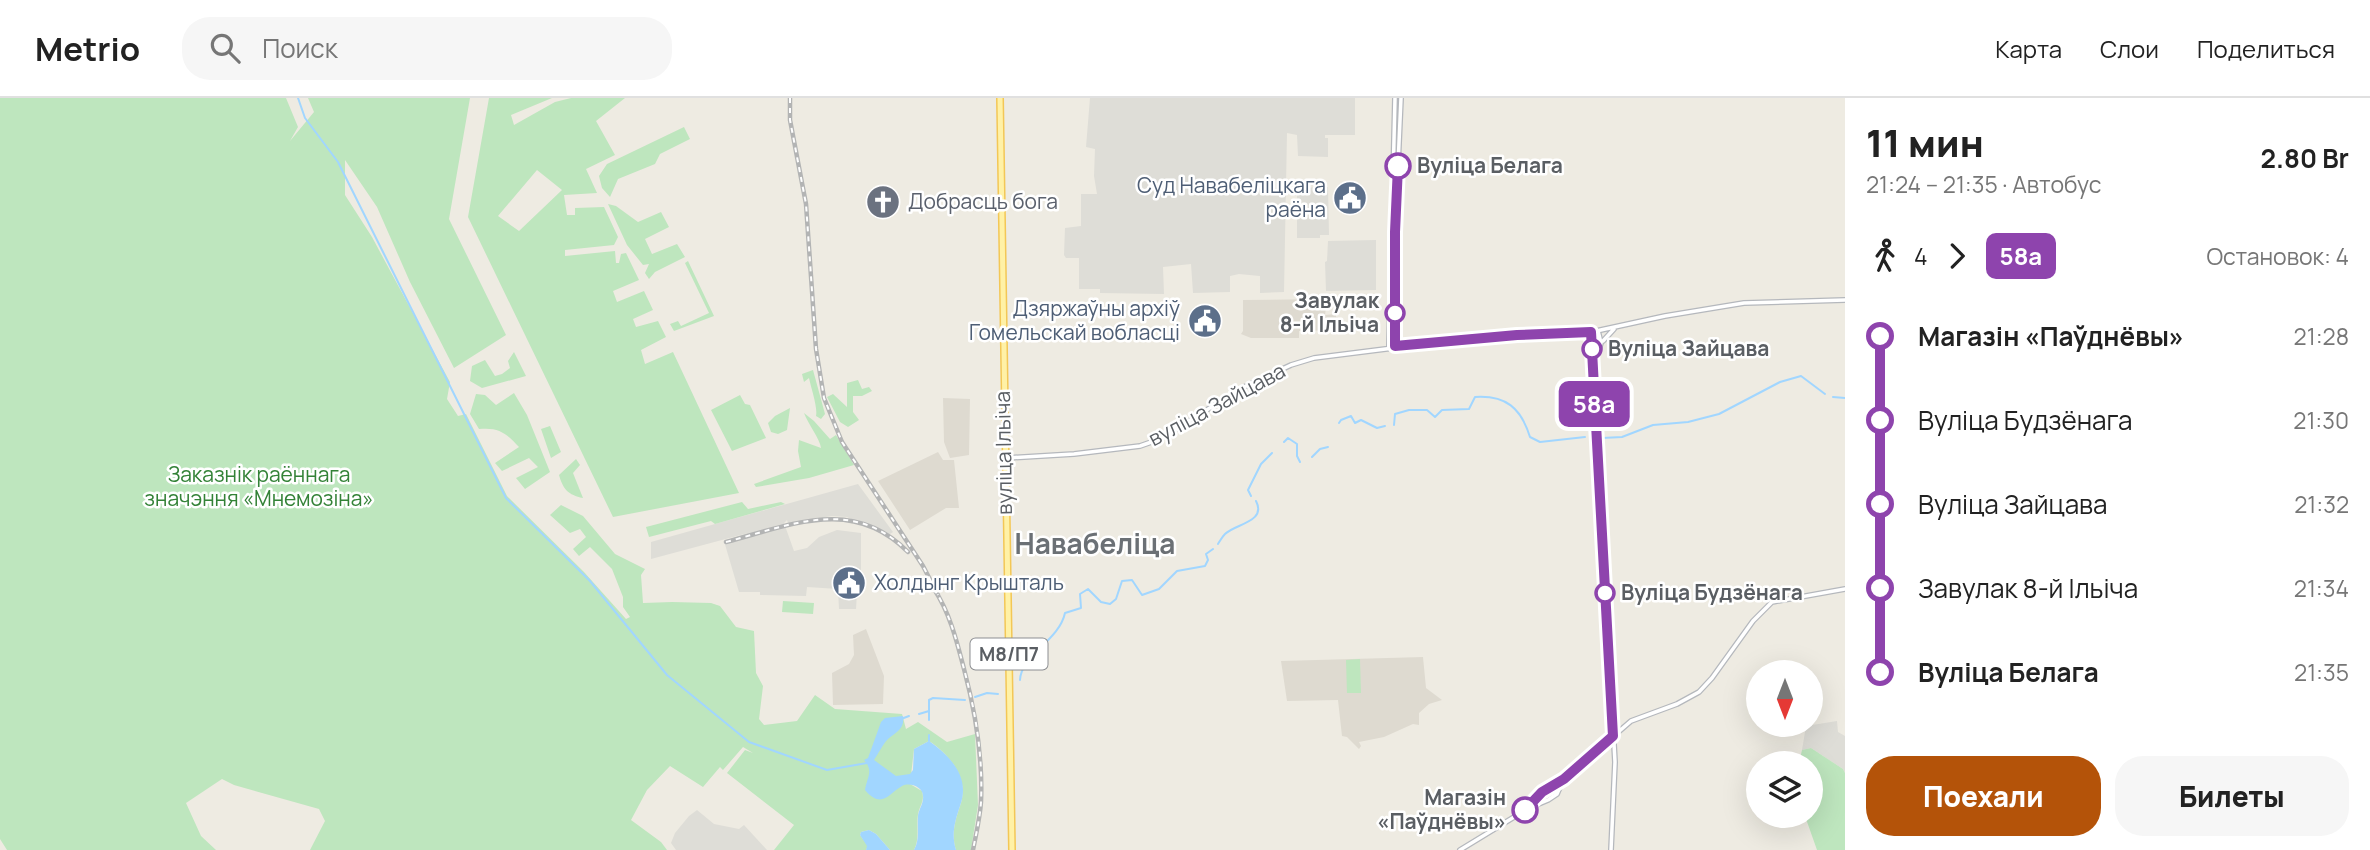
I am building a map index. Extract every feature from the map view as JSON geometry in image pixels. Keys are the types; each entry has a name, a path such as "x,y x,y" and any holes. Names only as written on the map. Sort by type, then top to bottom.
{"main road":[{"name":"вуліца Ільіча","path":"1000,98 1012,850"}],"street":[{"path":"1389,347 1395,98"},
{"path":"1395,346 1395,232 1401,98"},
{"name":"вуліца Зайцава","path":"1004,458 1074,454 1140,446 1160,439 1242,388 1291,365 1314,358 1395,346 1517,335 1591,332 1744,303 1845,300"},
{"path":"1593,367 1601,343 1615,328"},
{"path":"1598,331 1601,343"},
{"path":"1591,332 1615,762 1611,850"},
{"path":"1529,808 1540,793 1564,779 1631,721 1677,704 1699,692 1753,621 1772,601 1845,589"},
{"path":"1460,850 1557,794 1564,779"},
{"path":"1550,786 1556,787 1557,794"},
{"path":"1540,793 1542,799 1548,800"}],"shaded area":[{"path":"1090,98 1355,98 1355,135 1325,135 1325,138 1328,138 1328,157 1298,156 1297,135 1287,133 1284,292 1260,293 1260,276 1239,274 1230,276 1230,292 1193,293 1191,264 1163,267 1164,294 1100,293 1100,289 1079,289 1079,258 1066,258 1064,255 1065,228 1081,226 1081,194 1097,194 1094,176 1095,149 1086,147"},
{"path":"1328,187 1329,235 1320,235 1320,238 1297,238 1297,188"},
{"path":"1376,240 1376,290 1326,291 1325,262 1328,241"},
{"path":"1327,299 1325,315 1336,314 1336,330 1299,331 1299,338 1251,338 1241,334 1243,300"},
{"path":"943,398 970,399 969,455 950,458 944,442"},
{"path":"938,452 943,460 954,460 959,508 946,508 910,530 878,481"},
{"path":"858,484 893,532 887,536 847,517 832,516 788,523 787,520 784,523 794,551 807,548 819,537 837,530 861,533 861,571 858,575 856,609 839,609 838,589 807,587 806,596 739,592 724,541 748,533 651,559 651,542"},
{"path":"866,629 884,676 883,704 833,705 832,673 849,664 854,655 853,635"},
{"path":"1423,657 1426,688 1442,700 1429,704 1419,713 1419,725 1413,724 1384,737 1359,742 1359,749 1347,737 1342,736 1338,700 1287,701 1281,661"},
{"path":"1837,721 1838,732 1845,736 1845,773 1823,756 1823,751 1811,748 1802,750 1804,737 1824,737 1824,723"},
{"path":"697,810 714,824 739,829 744,825 767,850 676,850 671,843 675,833"}],"green space":[{"name":"Заказнік раённага значэння «Мнемозіна»","path":"0,98 286,98 298,127 290,141 314,112 308,98 470,98 449,219 506,335 454,368 410,282 377,207 345,160 345,195 372,237 450,382 447,399 458,416 466,414 507,496 584,572 626,619 630,617 623,607 623,597 612,569 590,547 579,556 573,549 586,537 580,529 570,533 550,515 561,505 583,516 615,554 645,569 641,575 643,603 711,603 720,606 736,627 754,631 756,673 763,686 759,719 764,725 797,721 815,695 835,709 902,714 906,729 918,722 947,742 975,734 978,805 971,850 956,850 954,838 962,796 960,777 951,761 929,741 914,749 910,784 922,791 923,798 918,814 914,850 890,850 869,830 861,832 860,835 868,846 866,850 774,850 794,825 727,773 745,750 753,753 743,747 723,770 720,767 703,787 670,766 647,790 631,820 661,842 667,850 310,850 325,821 319,809 234,785 222,779 186,803 201,836 216,850 7,850 0,839"},
{"path":"489,98 552,98 511,115 514,125 555,102 571,98 625,98 596,121 615,155 586,169 597,193 564,195 567,215 575,215 575,208 604,207 618,237 614,245 565,250 565,256 615,251 616,263 619,263 621,254 626,253 639,280 613,291 617,302 644,291 653,310 633,319 636,327 658,321 666,337 641,350 645,364 673,352 739,493 613,517 468,217","holes":["537,170 562,190 519,231 498,216"]},
{"path":"684,127 690,139 660,154 655,164 618,179 610,197 602,188 599,176 607,164"},
{"path":"608,204 616,206 638,222 661,212 669,227 645,239 652,254 677,244 685,257 655,272 649,279 645,273 649,264 643,265 627,245"},
{"path":"688,261 714,316 674,331 670,324 678,321 681,326 709,313 685,263"},
{"path":"514,352 526,376 482,388 470,381 472,366 485,360 495,376 502,374 510,368 508,361"},
{"path":"813,370 825,414 821,419 816,416 809,378 804,382 802,374"},
{"path":"858,380 862,389 869,387 872,391 862,396 853,396 853,412 859,420 848,427 840,422 827,397 833,394 847,407 847,383"},
{"path":"514,393 527,415 550,472 525,489 516,478 538,467 529,458 502,471 495,463 519,447 502,432 479,429 470,414 476,394 485,395 496,405"},
{"path":"740,395 745,404 750,405 766,438 732,451 711,410"},
{"path":"790,408 787,430 778,434 771,432 768,423"},
{"path":"804,413 830,439 836,435 854,465 809,478 756,487 754,484 801,467 799,440 821,448"},
{"path":"550,426 561,452 551,458 541,429"},
{"path":"576,459 580,465 573,473 583,498 567,491 559,475"},
{"path":"742,502 748,509 781,502 785,504 715,524 711,521 649,537 646,527"},
{"path":"783,601 814,603 813,614 782,612"},
{"path":"1360,659 1361,693 1347,693 1346,660"},
{"path":"1823,756 1845,773 1845,850 1817,850 1809,828 1823,828"}],"water":[{"path":"903,716 901,727 886,741 874,760 896,776 910,774 913,770 914,749 929,741 944,753 956,768 963,786 954,828 956,850 914,850 918,838 918,814 923,799 918,788 905,785 881,799 876,799 865,790 869,771 864,760 868,758 881,722 885,718"},
{"path":"869,830 890,850 866,850 867,846 860,835 861,832"}],"waterway":[{"path":"298,98 305,118 338,162 506,498 590,581 667,675 749,742 827,770 868,761"},
{"path":"1602,438 1622,437 1653,425 1688,422 1719,414 1780,382 1801,376 1825,394"},
{"path":"1394,425 1395,414 1409,410 1427,410 1435,417 1442,410 1469,409 1475,397 1486,397 1511,405 1522,418 1530,437 1540,442 1585,437"},
{"path":"1833,397 1845,398"},
{"path":"1339,423 1351,416 1355,423 1361,420 1377,428 1385,426"},
{"path":"1284,442 1288,438 1297,444 1300,462"},
{"path":"1312,457 1320,449 1328,447"},
{"path":"1251,496 1248,490 1261,464 1272,453"},
{"path":"1218,544 1224,535 1254,518 1258,508 1256,501"},
{"path":"1020,680 1027,663 1056,632 1065,613 1081,608 1080,594 1088,589 1101,602 1110,604 1116,599 1122,581 1132,580 1142,595 1159,589 1177,571 1205,566 1208,560 1206,554 1213,549"},
{"path":"975,697 987,693 998,694"},
{"path":"919,714 929,711 929,700 933,698 965,700"},
{"path":"929,711 929,720"},
{"path":"901,719 909,716"},
{"path":"929,735 929,741"}],"railway":[{"path":"790,98 790,120 806,204 816,349 824,398 842,442 923,566 938,595"},
{"path":"726,542 798,523 843,520 866,524 887,535 908,552"},
{"path":"934,589 956,638 978,735 981,802 973,850"}],"bus line":[{"name":"58а","path":"1398,166 1395,346 1517,335 1591,332 1613,736 1564,779 1542,792 1525,810"}],"place":[{"name":"Вуліца Белага","path":"1398,166"},
{"name":"Суд Навабеліцкага раёна","path":"1350,198"},
{"name":"Добрасць бога","path":"883,202"},
{"name":"Завулак 8-й Ільіча","path":"1395,313"},
{"name":"Дзяржаўны архіў Гомельскай вобласці","path":"1205,321"},
{"name":"Вуліца Зайцава","path":"1592,349"},
{"name":"Холдынг Крышталь","path":"849,583"},
{"name":"Вуліца Будзёнага","path":"1605,593"},
{"name":"Магазін «Паўднёвы»","path":"1525,810"}],"district":[{"name":"Навабеліца","path":"1095,544"}]}
